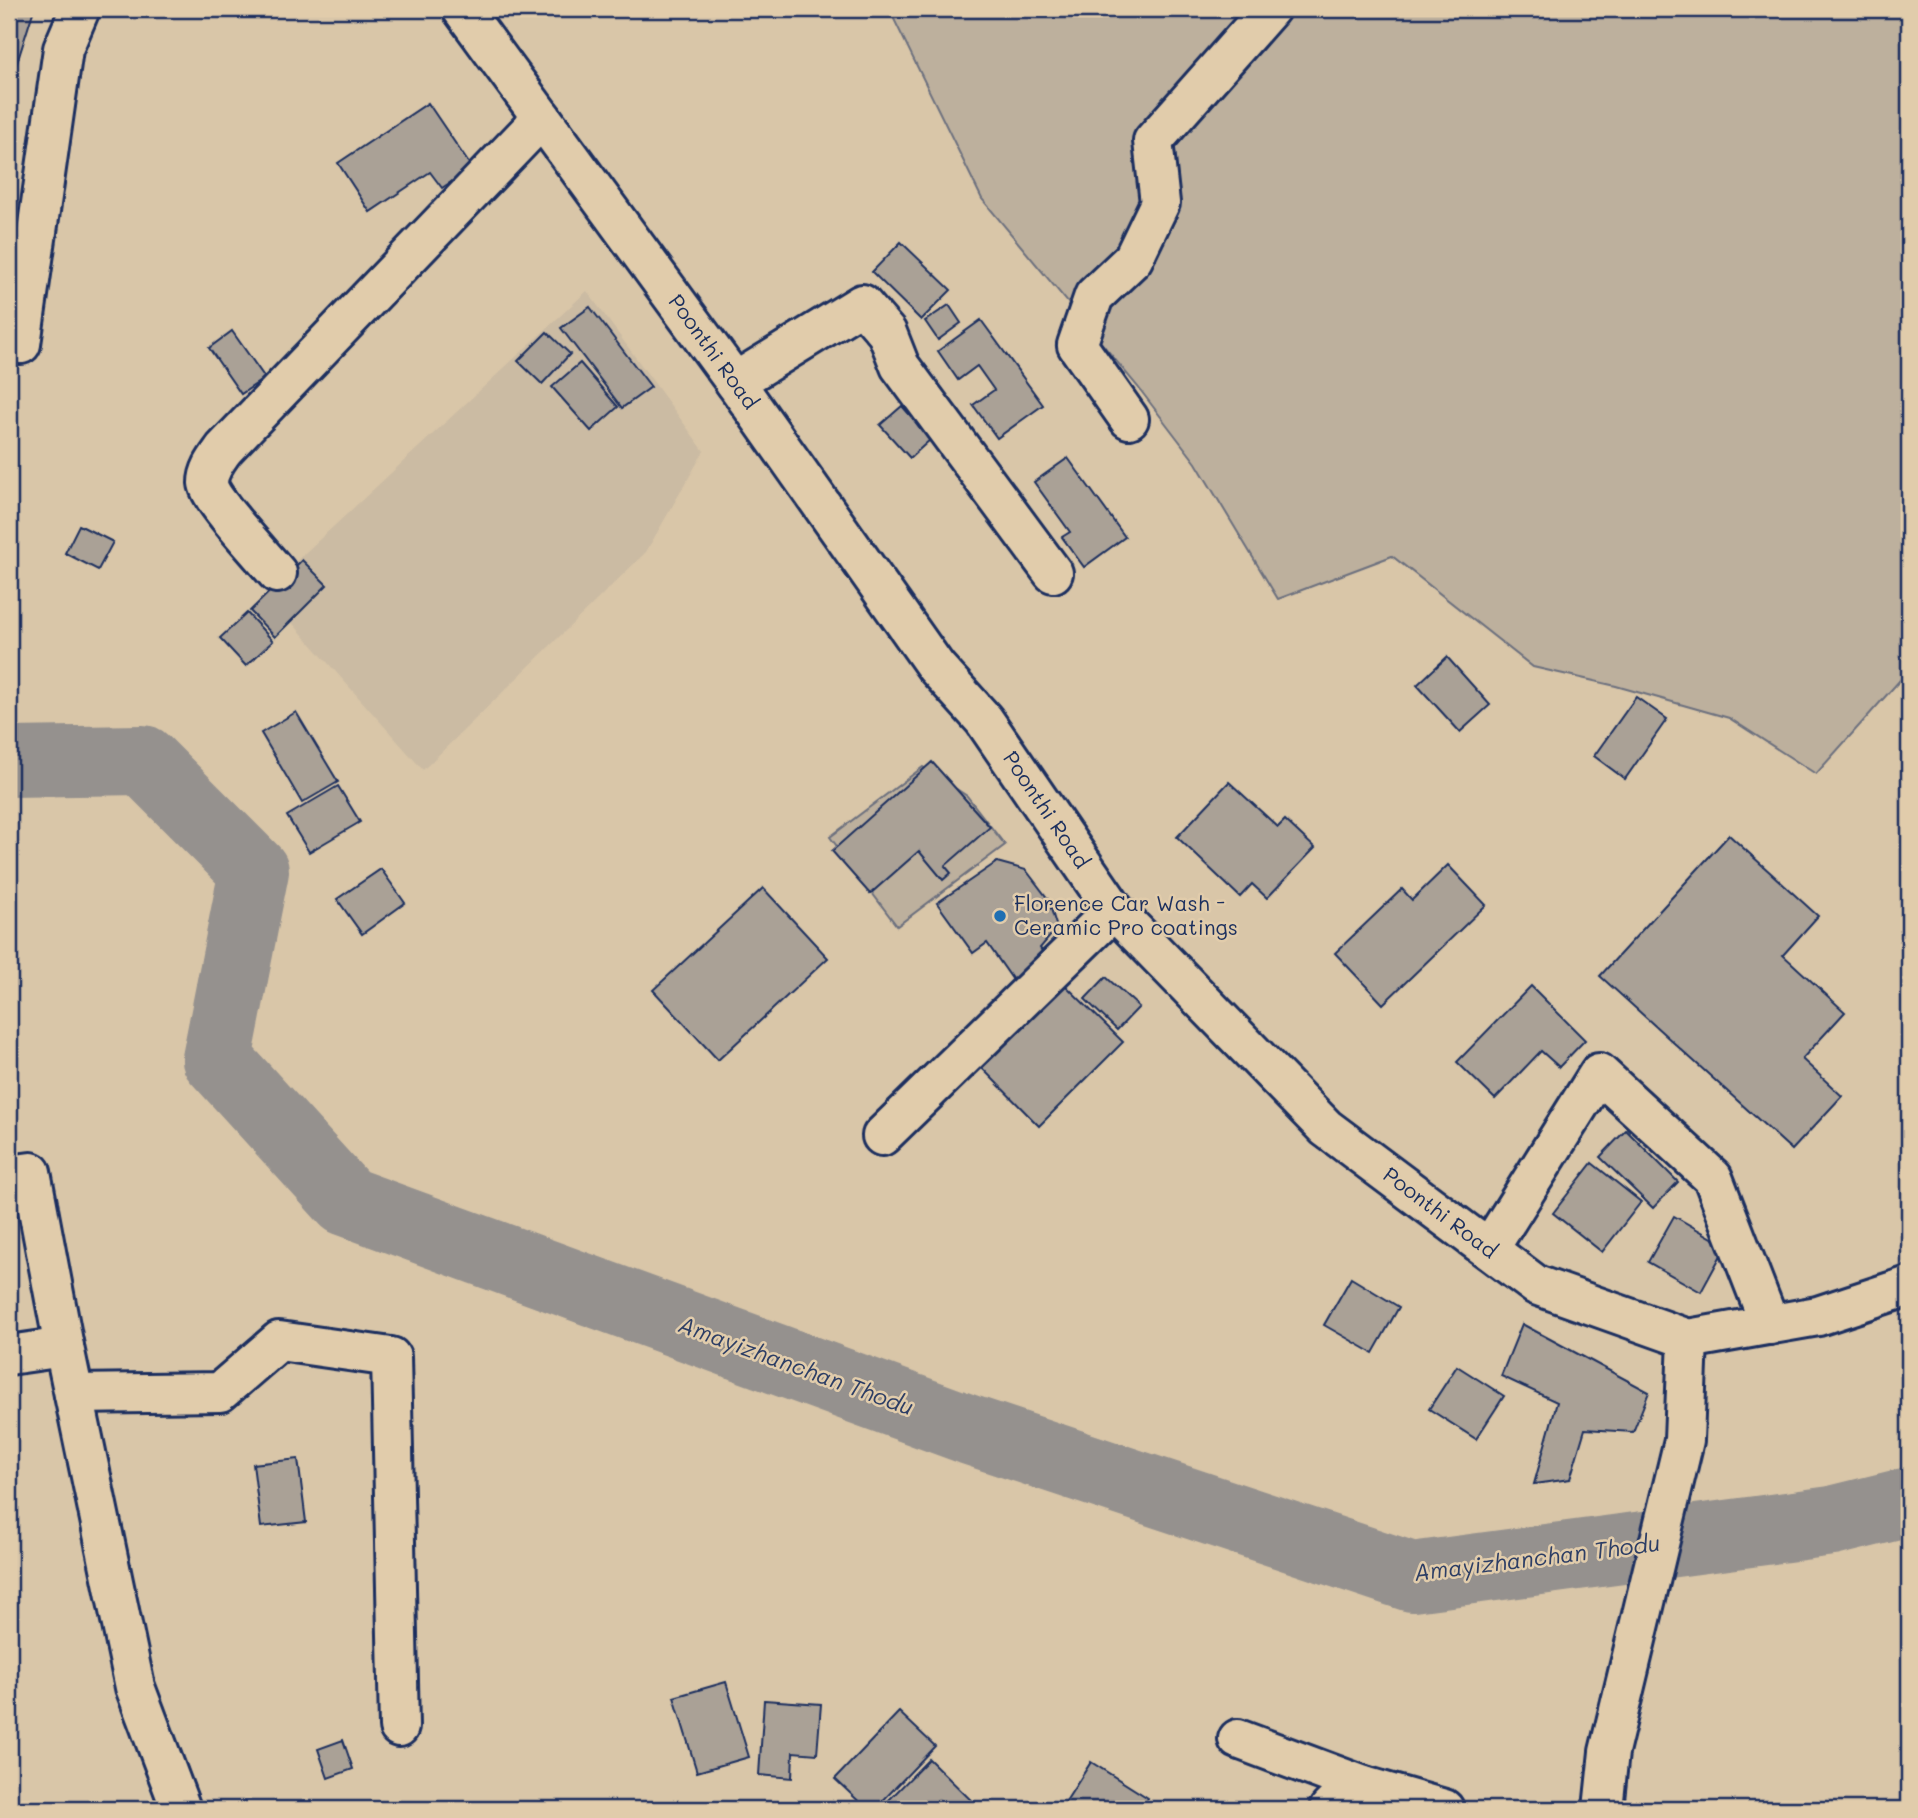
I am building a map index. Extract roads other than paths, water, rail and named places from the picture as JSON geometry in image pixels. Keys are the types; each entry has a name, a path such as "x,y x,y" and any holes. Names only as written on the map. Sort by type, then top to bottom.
{"street":[{"path":"21,344 64,49 80,9"},
{"name":"Poonthi Road","path":"462,9 735,382 936,667 984,720 1114,910 1326,1128 1536,1285 1688,1339 1818,1316 1909,1286"},
{"path":"1129,419 1077,345 1081,333 1094,296 1133,259 1160,203 1153,141 1270,9"},
{"path":"277,573 216,500 208,485 211,468 224,449 542,118"},
{"path":"735,382 862,304 887,333 900,366 1053,573"},
{"path":"882,1136 1114,910"},
{"path":"1489,1249 1599,1073 1713,1178 1770,1325"},
{"path":"9,1175 31,1172 64,1347 135,1687 181,1809"},
{"path":"1603,1809 1609,1752 1684,1440 1688,1339"},
{"path":"74,1394 220,1392 279,1341 391,1357 399,1727"},
{"path":"9,1355 64,1347"},
{"path":"1238,1739 1364,1786 1444,1809"},
{"path":"1329,1809 1346,1793 1364,1786"}],"waterway":[{"name":"Amayizhanchan Thodu","path":"9,762 143,760 254,871 217,1059 346,1201 970,1430 1412,1577 1832,1521 1909,1502"}],"place":[{"name":"Florence Car Wash - Ceramic Pro coatings","path":"1000,916"}]}
